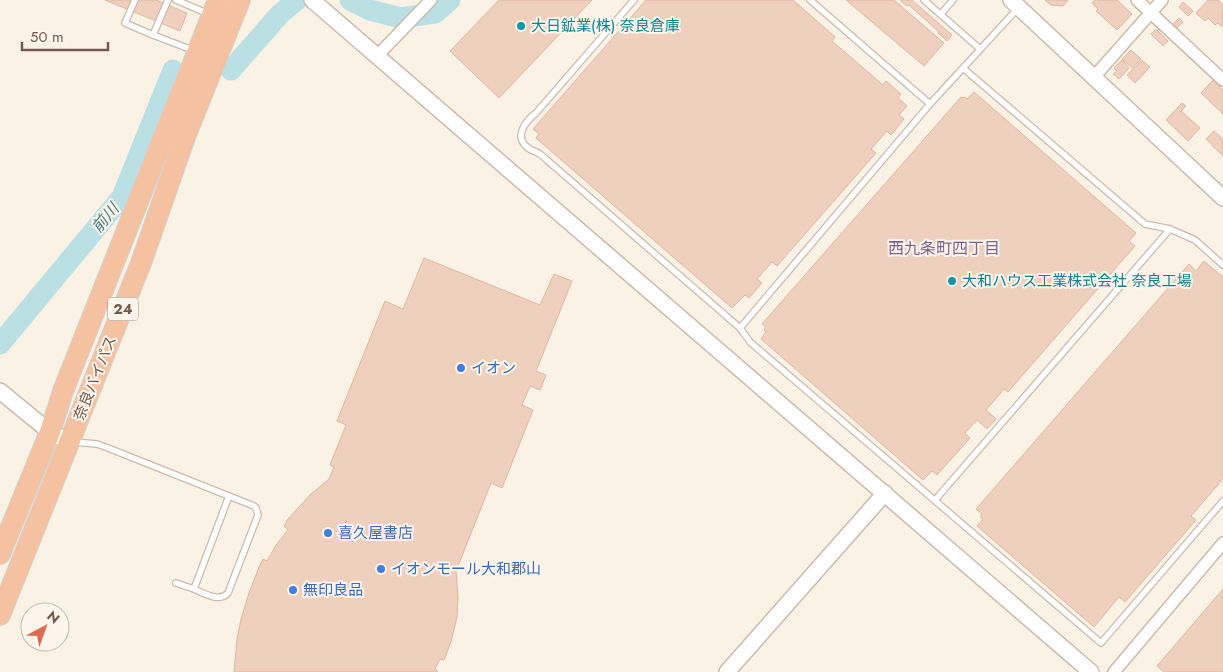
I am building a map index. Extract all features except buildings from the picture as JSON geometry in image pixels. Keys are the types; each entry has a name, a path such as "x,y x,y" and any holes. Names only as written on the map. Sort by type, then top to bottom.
{"highway":[{"name":"奈良バイパス","path":"0,615 141,263 185,137 240,0"},
{"name":"奈良バイパス","path":"0,554 50,432 63,391 215,8"}],"street":[{"path":"312,0 1091,672"},
{"path":"377,56 432,0"},
{"path":"1137,0 1223,80"},
{"path":"1094,77 1162,0"},
{"path":"1015,4 1220,190"},
{"path":"0,391 50,432 69,442"},
{"path":"728,672 885,493"},
{"path":"1114,672 1223,543"}],"lane":[{"path":"135,0 125,23 197,52"},
{"path":"153,35 168,0"},
{"path":"176,0 215,8"},
{"path":"634,0 527,121 522,132 523,142 526,146 540,154 740,328 750,342 1101,643 1223,500"},
{"path":"810,0 930,104"},
{"path":"924,0 980,48"},
{"path":"940,14 953,0"},
{"path":"740,328 930,104 980,48 1015,4"},
{"path":"963,68 1145,224 1170,230 1195,240 1223,265"},
{"path":"935,500 1170,230"},
{"path":"69,442 97,444 108,448 254,506 258,511 226,596 219,598 176,582"},
{"path":"194,589 229,496"}],"waterway":[{"name":"前川","path":"231,70 280,14 297,0"},
{"name":"前川","path":"350,0 370,10 401,18 435,13 450,0"},
{"name":"前川","path":"0,344 122,197 173,70"}],"place":[{"name":"大日鉱業(株) 奈良倉庫","path":"521,26"},
{"name":"大和ハウス工業株式会社 奈良工場","path":"952,281"},
{"name":"イオン","path":"461,368"},
{"name":"喜久屋書店","path":"328,533"},
{"name":"イオンモール大和郡山","path":"381,569"},
{"name":"無印良品","path":"293,590"}],"district":[{"name":"西九条町四丁目","path":"944,248"}]}
